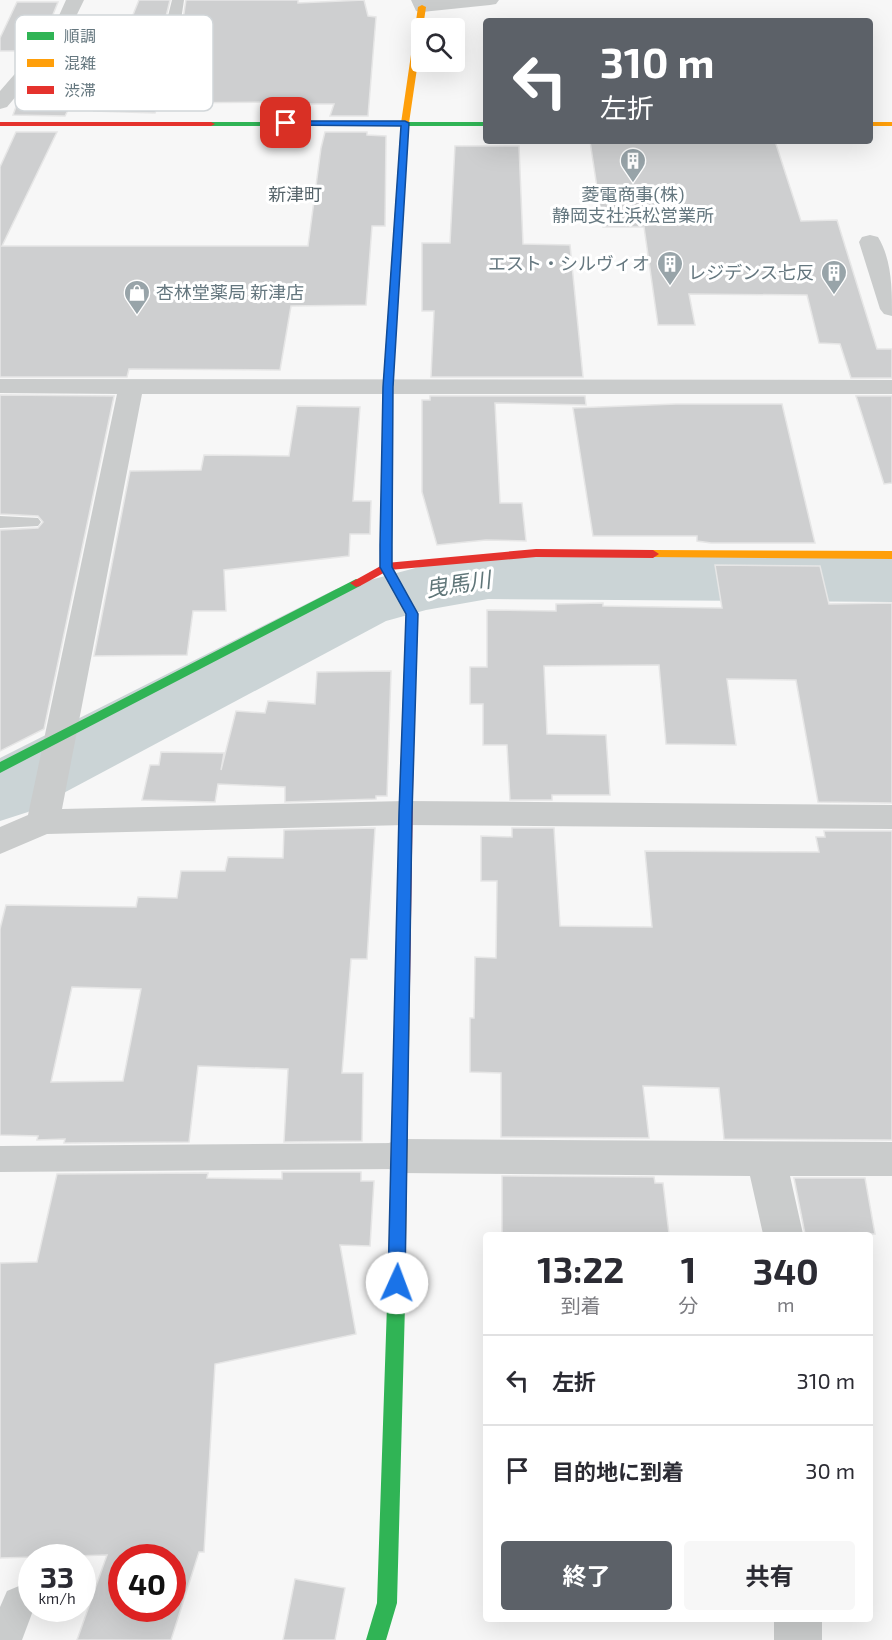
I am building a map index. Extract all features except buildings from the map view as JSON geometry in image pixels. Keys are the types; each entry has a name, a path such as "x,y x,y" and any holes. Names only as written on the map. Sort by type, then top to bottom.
{"street":[{"path":"68,15 75,0"},
{"path":"376,1640 387,1603 400,1156 405,813 412,614 386,567 388,387 405,123 421,3 490,0"},
{"path":"0,103 15,86"},
{"path":"0,123 483,123"},
{"path":"873,124 892,124"},
{"path":"870,242 892,309"},
{"path":"0,386 892,387"},
{"path":"44,809 131,386"},
{"path":"0,768 386,567 536,553 892,555"},
{"path":"0,841 44,809 892,816"},
{"path":"400,1156 892,1159"},
{"path":"766,1158 783,1232"},
{"path":"798,1622 798,1640"}],"lane":[{"path":"175,15 178,0"},
{"path":"0,522 31,522"},
{"path":"0,1159 400,1156"},
{"path":"4,1640 18,1605"}],"waterway":[{"name":"曳馬川","path":"0,792 361,605 423,588 488,577 892,580"}],"traffic: fast":[{"path":"211,124 483,124"},
{"path":"399,211 388,387 386,567 412,614 408,726"},
{"path":"0,768 356,583"},
{"path":"376,1640 387,1603 396,1305"}],"traffic: slow":[{"path":"399,211 405,123 422,7"},
{"path":"873,124 892,124"},
{"path":"653,554 892,555"},
{"path":"396,1305 403,986"}],"traffic: jam":[{"path":"0,124 211,124"},
{"path":"356,583 386,567 536,553 653,554"},
{"path":"403,986 408,726"}],"place":[{"name":"菱電商事(株) 静岡支社浜松営業所","path":"633,184"},
{"name":"エスト・シルヴィオ","path":"670,287"},
{"name":"レジデンス七反","path":"834,296"},
{"name":"杏林堂薬局 新津店","path":"137,316"}],"district":[{"name":"新津町","path":"295,195"}],"route":[{"path":"286,123 405,123 388,387 386,545 386,567 412,614 405,813 397,1283"}]}
